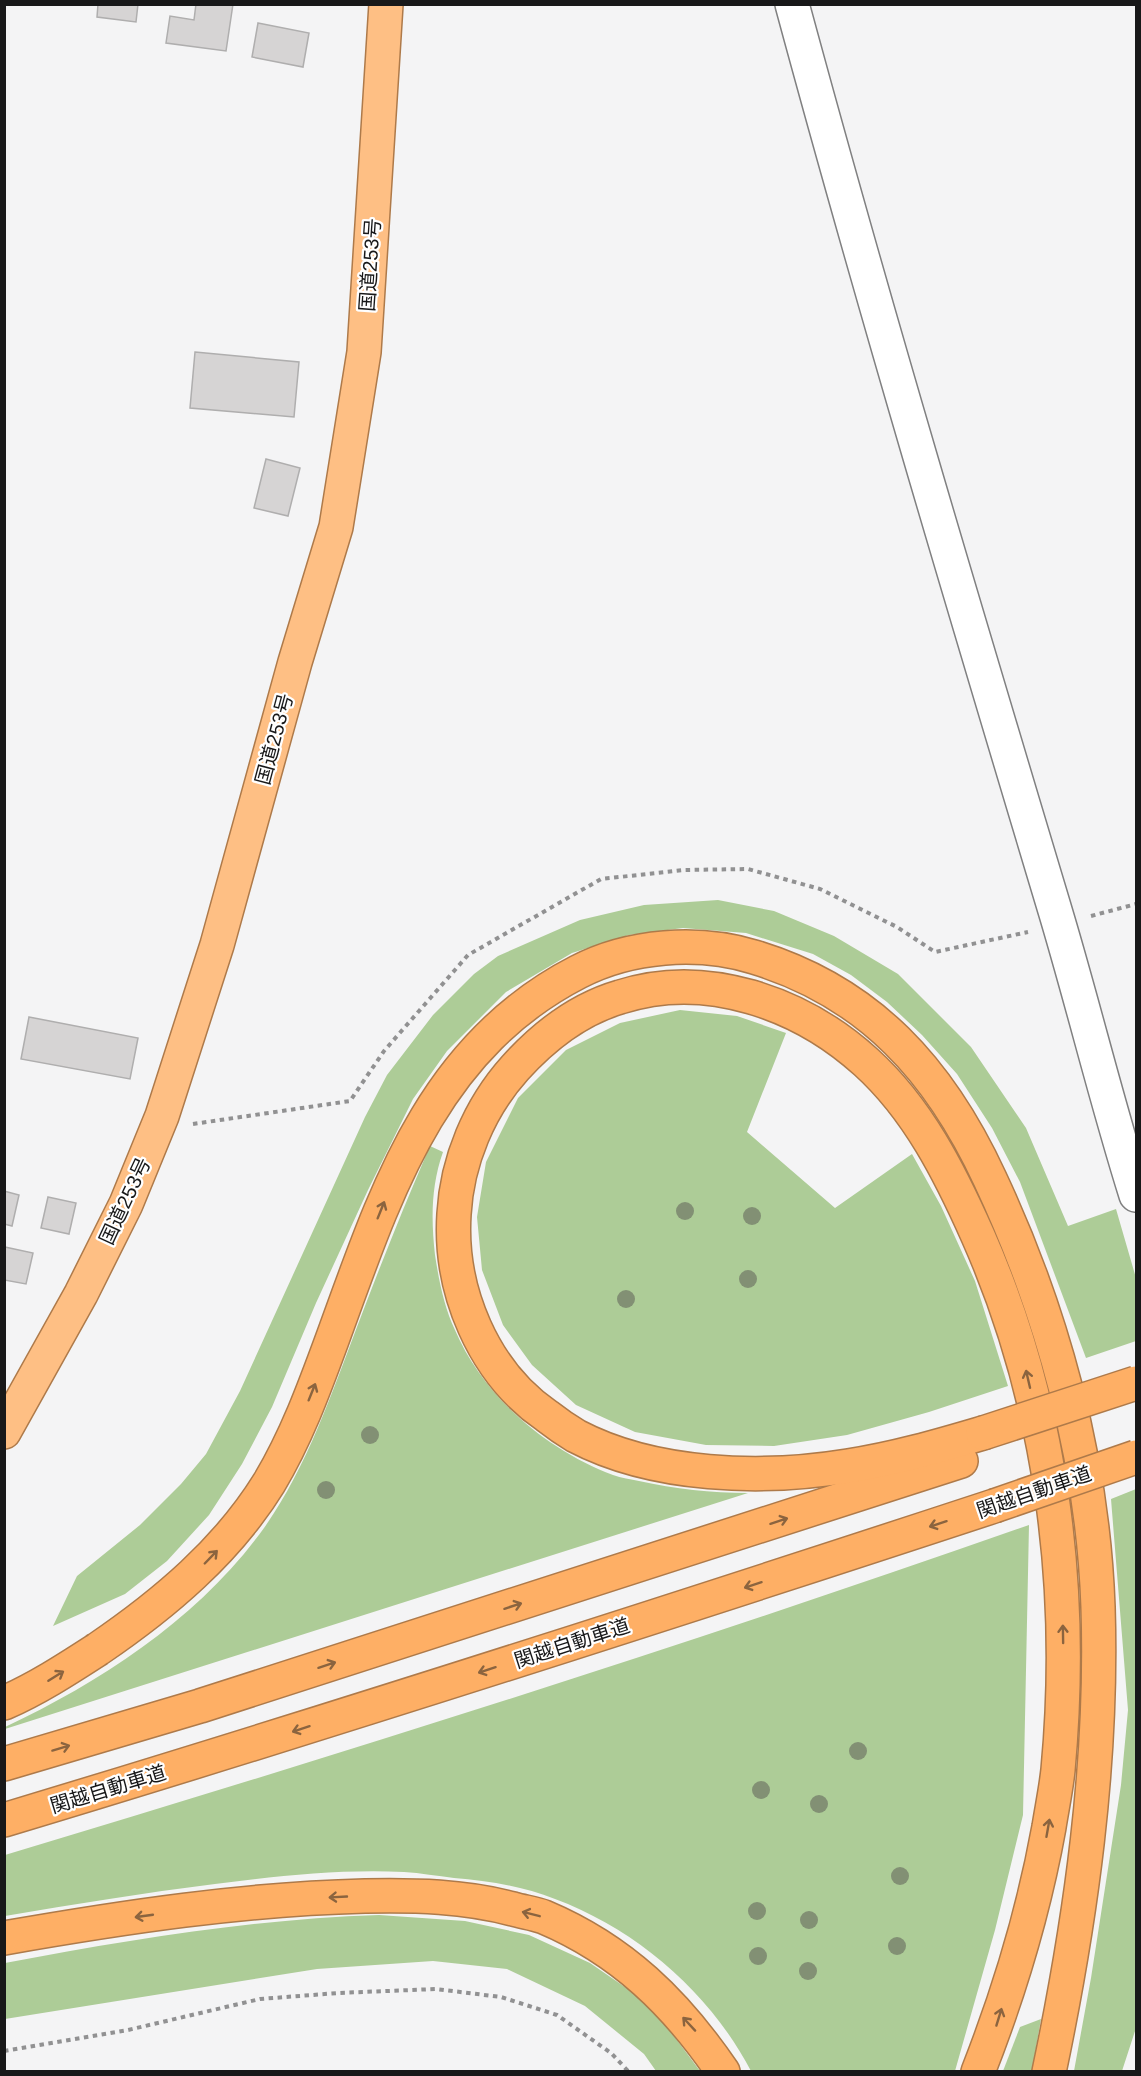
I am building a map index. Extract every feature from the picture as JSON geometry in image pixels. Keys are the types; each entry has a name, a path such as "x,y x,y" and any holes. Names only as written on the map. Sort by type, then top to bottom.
{"highway":[{"name":"国道253号","path":"4,1432 81,1294 126,1204 162,1116 218,945 295,662 336,527 364,352 386,4"},
{"path":"4,1703 35,1689 127,1629 211,1558 242,1520 268,1483 292,1439 313,1390 378,1218 407,1150 432,1106 454,1074 478,1048 512,1016 551,986 593,964 637,951 687,947 737,952 783,965 833,991 868,1014 909,1052 940,1090 970,1137 994,1186 1039,1302 1058,1361 1077,1438 1090,1523 1098,1601 1099,1685 1086,1860 1049,2072"},
{"path":"978,2072 995,2029 1022,1941 1043,1859 1058,1775 1064,1682 1063,1604 1046,1459 1027,1372 1008,1311 956,1187 924,1130 896,1093 867,1062 828,1032 789,1010 746,995 706,987 661,989 619,997 575,1017 536,1045 506,1078 483,1112 466,1152 455,1197 452,1240 459,1284 473,1326 500,1369 534,1407 574,1435 618,1454 666,1466 729,1473 788,1473 848,1466 913,1453 984,1443 1137,1403"},
{"path":"4,1764 212,1702 984,1443 1137,1383"},
{"name":"関越自動車道","path":"4,1820 764,1582 1137,1457"},
{"path":"4,1938 168,1912 275,1900 405,1895 456,1898 498,1905 542,1917 583,1937 624,1962 663,1997 695,2031 723,2072"}],"street":[{"path":"792,4 837,172 1060,925 1137,1195"}],"path":[{"path":"1060,925 1137,904"},
{"path":"4,2051 128,2030 260,1999 436,1989 501,1997 557,2015 611,2053 629,2072"}],"green space":[{"path":"718,900 774,911 834,936 898,974 971,1047 1026,1128 1068,1226 1116,1209 1136,1278 1136,1341 1086,1358 1020,1182 992,1128 957,1074 922,1035 887,1002 851,975 813,954 746,933 683,928 629,935 572,953 506,992 447,1051 413,1099 316,1303 272,1407 242,1464 209,1515 167,1561 125,1594 53,1626 77,1576 140,1525 181,1484 206,1454 240,1391 365,1117 387,1075 433,1015 474,974 498,956 580,920 644,905"},
{"path":"680,1010 737,1016 786,1033 747,1132 835,1208 912,1154 941,1206 975,1281 1008,1386 929,1412 847,1435 774,1446 706,1445 635,1432 576,1405 532,1365 503,1325 482,1270 477,1217 486,1162 518,1098 566,1050 620,1023"},
{"path":"430,1146 443,1152 434,1190 433,1228 435,1255 445,1303 467,1354 482,1377 500,1398 541,1436 588,1464 613,1475 680,1488 748,1493 5,1729 78,1689 147,1644 210,1590 239,1560 264,1528 293,1480 317,1430 383,1259"},
{"path":"1136,1489 1136,2028 1122,2071 1074,2071 1121,1785 1128,1710 1111,1499"},
{"path":"1029,1525 1023,1815 995,1930 955,2071 751,2071 734,2042 693,1990 643,1946 586,1912 518,1887 404,1872 357,1871 238,1881 5,1916 5,1855 519,1696"},
{"path":"379,1915 465,1921 529,1935 590,1963 638,1996 671,2032 700,2071 656,2071 644,2054 585,2006 507,1969 433,1961 317,1969 5,2019 5,1963 191,1932 285,1921"},
{"path":"1041,2019 1032,2071 1003,2071 1020,2027"}],"building":[{"path":"98,4 138,4 136,22 97,17"},
{"path":"196,4 233,4 226,51 166,43 170,16 194,20"},
{"path":"258,23 309,33 303,67 252,57"},
{"path":"195,352 299,362 294,417 190,408"},
{"path":"266,459 300,468 288,516 254,508"},
{"path":"29,1017 138,1038 130,1079 21,1059"},
{"path":"4,1191 19,1195 12,1226 4,1224"},
{"path":"48,1197 76,1203 69,1234 41,1228"},
{"path":"5,1247 33,1253 26,1284 4,1280"}]}
